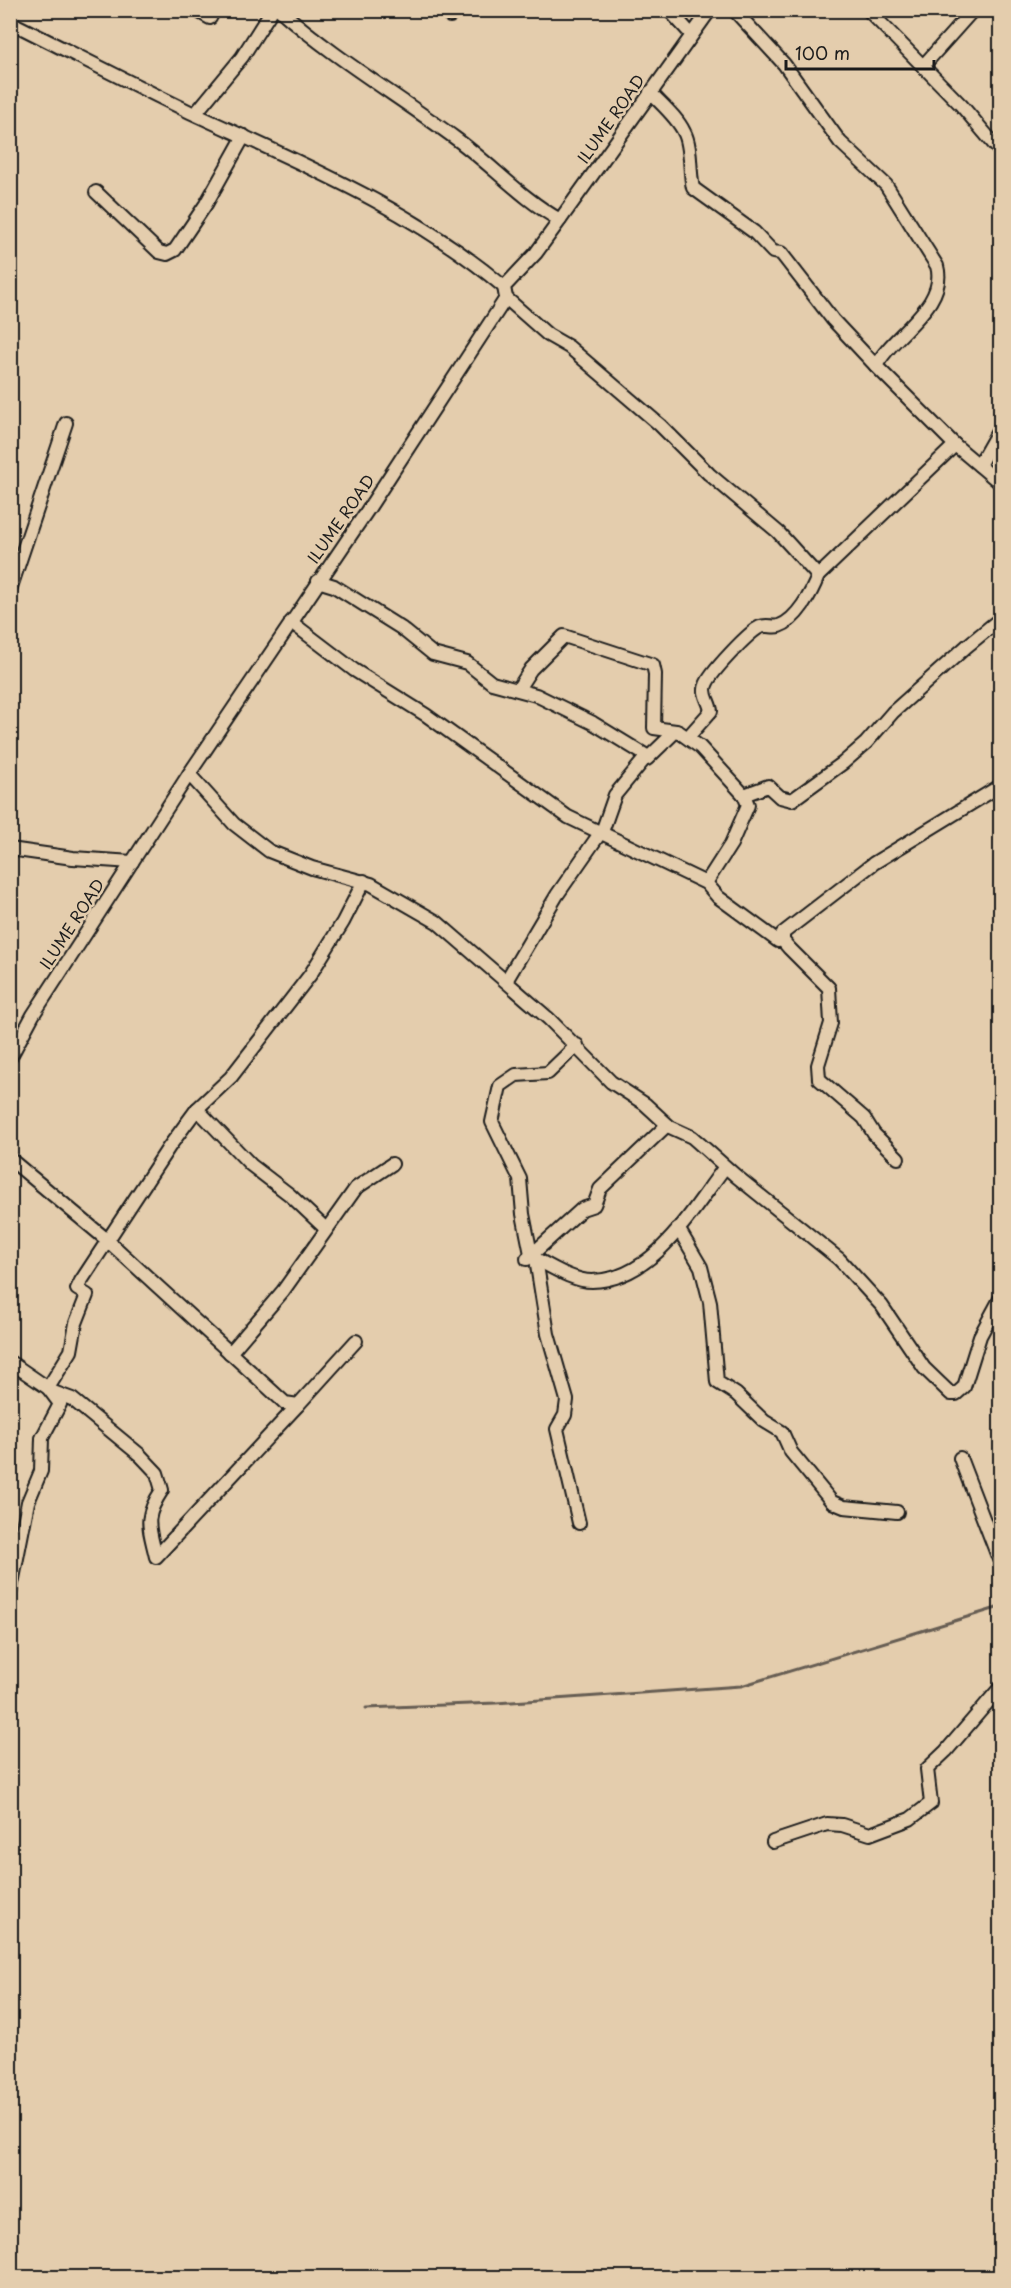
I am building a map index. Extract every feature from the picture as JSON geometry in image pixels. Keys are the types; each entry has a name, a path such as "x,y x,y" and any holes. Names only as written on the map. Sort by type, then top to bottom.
{"street":[{"path":"196,10 210,18 214,10"},
{"path":"195,114 242,57 272,10"},
{"path":"280,10 338,57 455,138 539,207 560,220"},
{"path":"669,10 691,34"},
{"name":"ILUME ROAD","path":"10,1058 33,1015 132,862 318,581 367,512 505,293 710,10"},
{"path":"734,10 784,64 840,142 885,185 937,266 940,277 938,287 924,310 881,356 876,366"},
{"path":"868,10 923,66 1000,151"},
{"path":"923,66 973,10"},
{"path":"10,21 195,114 375,199 440,237 505,293 548,335 569,347 660,425 709,474 778,531 818,576"},
{"path":"650,92 685,132 693,188 753,232 773,252 781,253 833,320 876,366 955,445 1000,483"},
{"path":"96,192 159,252 167,254 175,250 206,204 244,136"},
{"path":"10,590 66,423"},
{"path":"979,465 1000,428"},
{"path":"688,737 711,711 705,694 706,685 714,673 752,633 762,626 778,626 787,621 813,591 818,576 955,445"},
{"path":"318,581 334,586 401,628 433,654 467,663 492,683 518,689 593,723 645,753 647,759"},
{"path":"744,795 768,786 787,800 798,797 866,743 893,712 1000,619"},
{"path":"291,622 354,670 426,715 553,807 706,884 718,897 778,941"},
{"path":"518,689 531,669 564,636 653,665 655,674 654,728 676,731 688,737 744,795 748,804 735,834 706,884"},
{"path":"506,981 557,895 601,833 615,795 634,770 676,731"},
{"path":"189,774 234,824 269,850 312,868 363,881 437,922 577,1045 611,1082 645,1104 670,1127 692,1137 725,1167 839,1259 882,1306 924,1368 951,1394 956,1394 964,1387 980,1336 1000,1299"},
{"path":"898,1158 874,1134 864,1118 819,1079 818,1065 831,1023 829,988 783,941 783,933 874,863 1000,786"},
{"path":"10,849 73,858 132,862"},
{"path":"50,1390 71,1351 76,1323 87,1295 77,1289 107,1240 197,1109 231,1077 310,975 343,922 363,881"},
{"path":"577,1045 548,1073 516,1075 500,1086 492,1122 520,1179 523,1214 531,1258 548,1334 567,1400 566,1415 557,1430 579,1523"},
{"path":"197,1109 251,1165 290,1195 326,1229"},
{"path":"531,1258 582,1209 594,1205 600,1189 664,1128"},
{"path":"10,1159 107,1240 285,1403 298,1405"},
{"path":"230,1353 283,1291 356,1188 392,1164"},
{"path":"531,1258 582,1280 593,1281 612,1277 645,1262 678,1228 725,1167"},
{"path":"678,1228 700,1267 710,1302 717,1382 736,1394 764,1421 782,1432 792,1452 832,1502 844,1507 897,1512"},
{"path":"10,1362 50,1390 72,1399 140,1455 157,1473 162,1490 149,1510 149,1524 156,1557 356,1341"},
{"path":"10,1594 28,1502 40,1471 42,1438 60,1404 50,1390"},
{"path":"960,1458 1000,1562"},
{"path":"773,1842 827,1824 842,1825 870,1834 910,1819 931,1803 927,1769 946,1752 1000,1688"}],"waterway":[{"path":"366,1708 496,1703 741,1686 1000,1607"}]}
